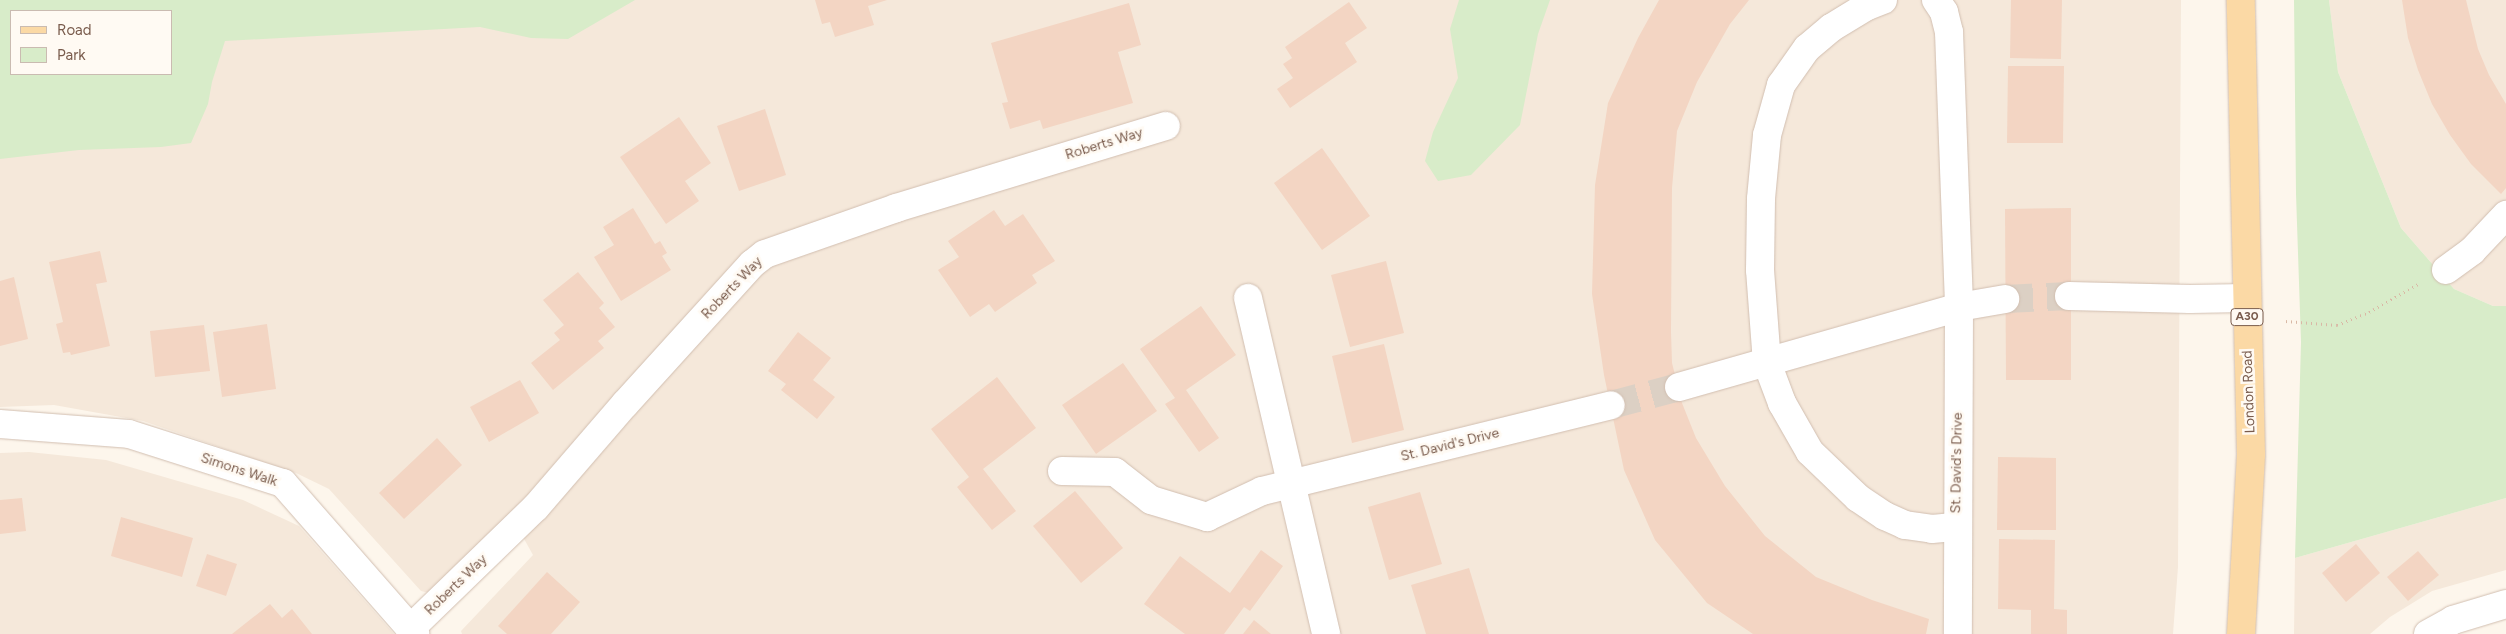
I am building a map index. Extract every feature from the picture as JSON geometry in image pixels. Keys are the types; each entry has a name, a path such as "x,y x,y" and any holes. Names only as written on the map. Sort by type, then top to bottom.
{"main road":[{"name":"London Road","path":"2241,634 2251,454 2246,298 2242,0"}],"street":[{"name":"St. David's Drive","path":"1883,0 1867,6 1831,28 1807,48 1781,85 1767,136 1761,199 1760,270 1767,363 1782,403 1810,452 1858,498 1885,516 1905,525 1932,528 1956,527 1959,307 1948,32 1944,12 1936,0"},
{"name":"Roberts Way","path":"412,632 536,507 624,404 752,264 765,254 896,208 1166,126"},
{"path":"2446,270 2472,251 2506,215"},
{"path":"2069,296 2190,299 2246,298"},
{"path":"1248,298 1326,634"},
{"path":"1679,387 1959,307 2005,299"},
{"name":"St. David's Drive","path":"1062,471 1115,472 1151,500 1207,517 1262,491 1610,405"},
{"name":"Simons Walk","path":"0,424 128,434 282,483 412,632"},
{"path":"1956,527 1958,634"},
{"path":"2428,634 2453,620 2506,604"}],"path":[{"path":"2286,321 2337,325 2368,312 2446,270"}],"shaded area":[{"path":"607,0 2181,0 2178,567 2173,634 462,634 461,631 533,555 513,519 433,594 421,591 329,489 296,473 143,421 54,405 0,407 0,15 10,75 172,75 172,11"},
{"path":"2329,0 2506,0 2506,306 2493,306 2454,289 2401,228 2338,72"},
{"path":"29,452 106,460 243,500 299,526 394,634 0,634 0,453"},
{"path":"2506,498 2506,570 2432,591 2390,617 2370,634 2294,634 2295,558"}],"green space":[{"path":"0,0 635,0 568,39 531,38 480,27 225,41 212,82 208,104 191,143 161,147 79,150 0,159"},
{"path":"1459,0 1550,0 1538,34 1520,125 1471,175 1438,181 1425,161 1433,132 1458,78 1450,29"},
{"path":"2294,0 2329,0 2338,72 2401,228 2454,289 2493,306 2506,306 2506,498 2295,558 2301,342 2296,194"}],"building":[{"path":"815,0 887,0 868,6 874,25 835,37 830,22 822,24"},
{"path":"1659,0 1749,0 1730,24 1697,82 1677,131 1672,188 1672,363 1682,403 1696,438 1725,486 1765,536 1816,577 1872,600 1929,619 1926,634 1753,634 1707,603 1655,540 1624,470 1604,375 1592,294 1595,185 1608,103 1638,38"},
{"path":"2011,0 2062,0 2061,59 2010,58"},
{"path":"2402,0 2466,0 2478,49 2489,75 2506,104 2506,188 2501,194 2471,164 2450,135 2432,104 2418,70 2408,38"},
{"path":"1349,2 1367,28 1345,43 1357,62 1290,108 1277,89 1293,78 1283,64 1292,58 1285,47"},
{"path":"1129,3 1141,45 1118,52 1133,103 1043,129 1040,120 1010,129 1002,103 1008,102 991,43"},
{"path":"2008,66 2064,66 2063,143 2007,143"},
{"path":"765,109 786,175 739,191 717,126"},
{"path":"679,117 711,163 685,181 699,201 666,224 620,157"},
{"path":"1322,148 1370,216 1322,250 1274,183"},
{"path":"633,208 655,244 660,241 667,253 662,256 671,270 621,301 594,257 614,245 603,227"},
{"path":"2071,208 2071,380 2006,380 2005,209"},
{"path":"994,210 1005,226 1023,214 1055,261 1032,275 1037,283 995,312 989,304 970,317 938,270 959,257 948,241"},
{"path":"100,251 107,282 96,284 110,346 71,355 70,352 63,353 56,324 63,322 49,262"},
{"path":"1386,261 1404,333 1350,347 1331,275"},
{"path":"578,272 604,303 599,308 615,327 598,341 604,348 553,390 531,363 560,340 554,333 564,325 543,300"},
{"path":"14,277 28,339 0,346 0,281"},
{"path":"1201,306 1236,355 1186,390 1219,438 1199,452 1165,404 1175,398 1140,349"},
{"path":"267,324 276,389 222,397 213,332"},
{"path":"204,325 210,371 155,377 150,331"},
{"path":"798,332 831,358 813,380 835,397 817,419 781,390 786,384 768,371"},
{"path":"1384,344 1404,430 1352,443 1332,356"},
{"path":"1123,363 1157,411 1096,454 1062,405"},
{"path":"997,377 1036,428 983,469 1016,511 992,530 957,487 969,477 931,429"},
{"path":"520,380 539,413 489,442 470,407"},
{"path":"437,438 462,465 404,519 379,493"},
{"path":"1998,457 2056,458 2056,530 1997,530"},
{"path":"1075,491 1123,548 1081,583 1033,526"},
{"path":"1420,492 1442,564 1389,580 1368,507"},
{"path":"22,498 26,531 0,534 0,500"},
{"path":"121,517 193,538 182,577 111,556"},
{"path":"1999,539 2055,540 2054,609 2067,610 2067,634 2031,634 2031,610 1998,609"},
{"path":"2356,544 2380,573 2346,602 2322,573"},
{"path":"1261,550 1283,566 1250,611 1244,607 1224,634 1185,634 1144,604 1180,556 1230,593"},
{"path":"2418,551 2439,575 2408,601 2387,577"},
{"path":"207,554 237,564 226,596 196,586"},
{"path":"1469,568 1489,634 1426,634 1411,585"},
{"path":"547,572 580,602 551,634 507,634 498,626"},
{"path":"270,604 282,618 292,609 312,634 232,634"},
{"path":"1254,620 1271,634 1243,634"}],"tunnel":[{"path":"2005,299 2069,296"},
{"path":"1611,405 1679,387"}]}
